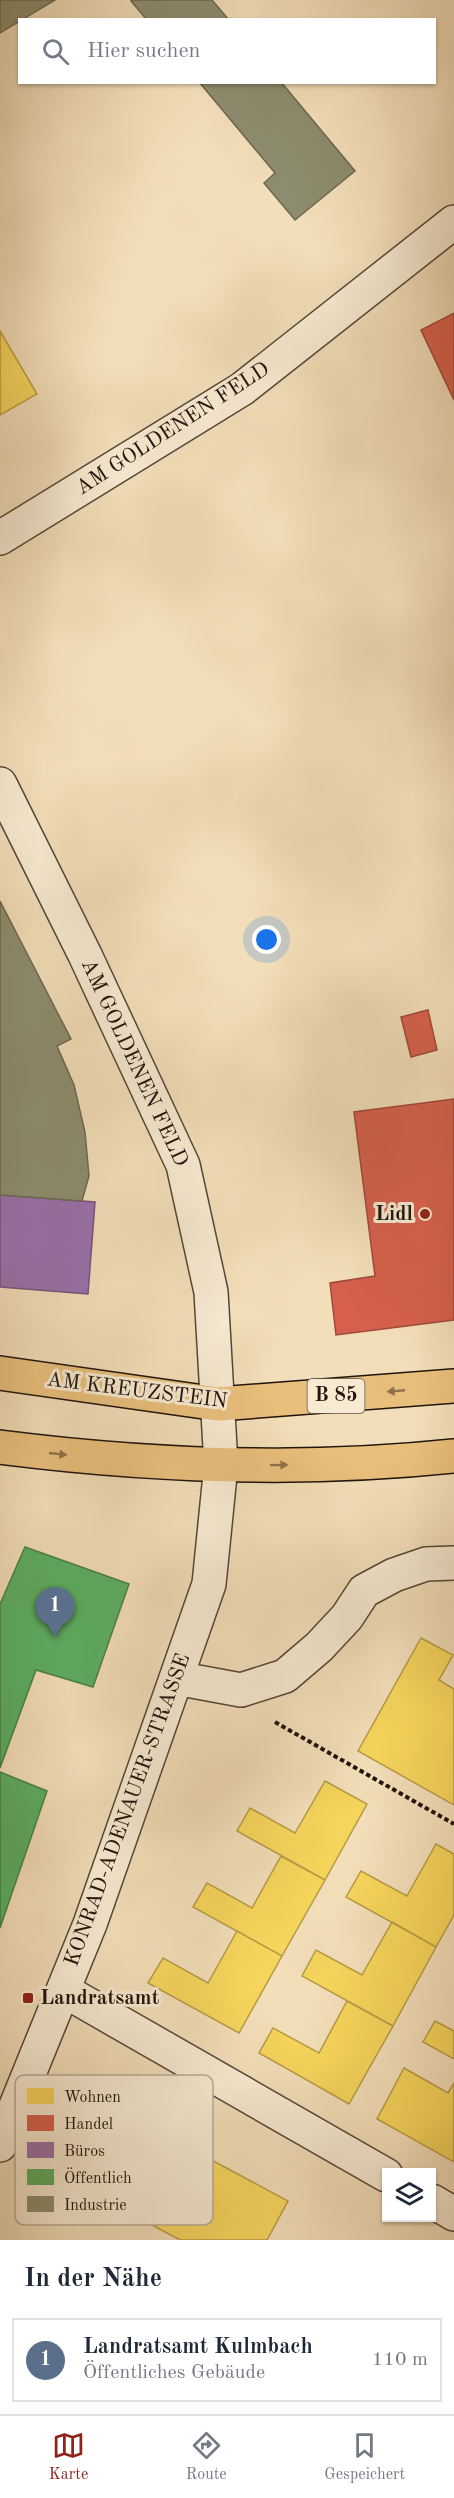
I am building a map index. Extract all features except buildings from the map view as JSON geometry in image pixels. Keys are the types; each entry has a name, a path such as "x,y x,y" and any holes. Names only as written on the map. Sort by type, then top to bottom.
{"main road":[{"name":"AM KREUZSTEIN","path":"0,1373 218,1404 454,1386"},
{"path":"0,1447 59,1454 221,1465 383,1463 454,1456"}],"street":[{"name":"AM GOLDENEN FELD","path":"0,538 242,390 454,222"},
{"name":"AM GOLDENEN FELD","path":"0,784 85,955 183,1165 211,1292 221,1465"},
{"name":"KONRAD-ADENAUER-STRASSE","path":"28,2075 90,1924 209,1584 221,1465"},
{"path":"176,1678 241,1690 285,1676 319,1647 347,1617 364,1591 394,1575 426,1564 454,1563"},
{"path":"63,1990 212,2075"},
{"path":"213,2076 382,2172"},
{"name":"KONRAD-ADENAUER-STRASSE","path":"0,2145 15,2108"},
{"path":"436,2203 454,2214"}],"path":[{"path":"270,1719 454,1824"}],"place":[{"name":"Lidl","path":"425,1214"},
{"name":"Landratsamt Kulmbach","path":"55,1637"},
{"name":"Landratsamt","path":"28,1998"}]}
